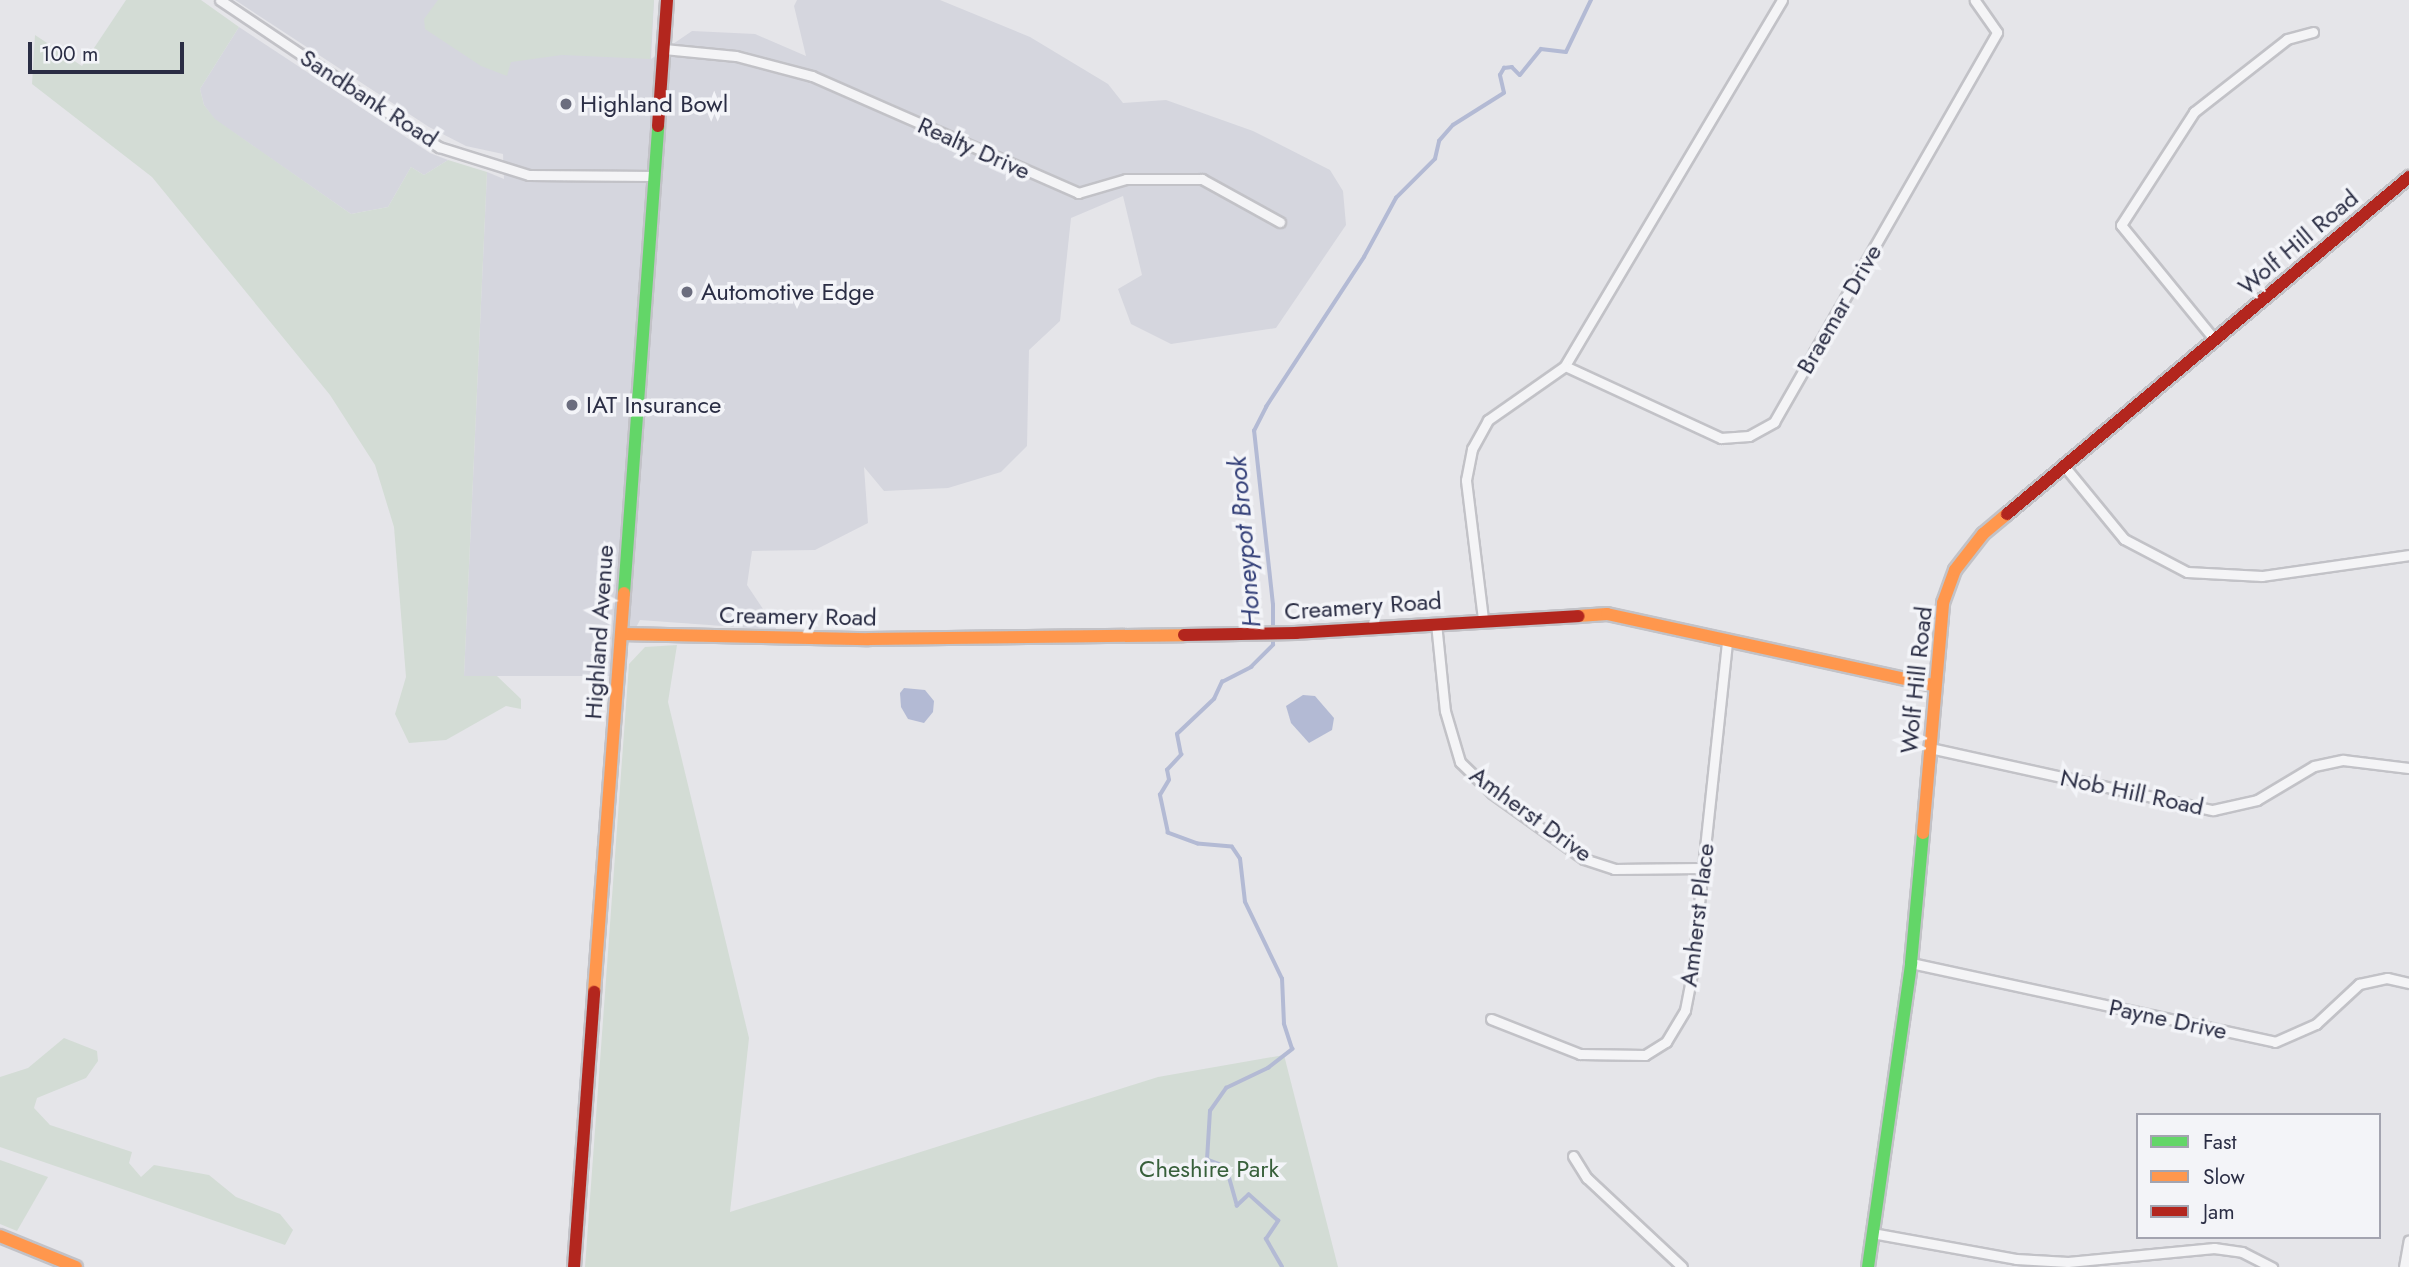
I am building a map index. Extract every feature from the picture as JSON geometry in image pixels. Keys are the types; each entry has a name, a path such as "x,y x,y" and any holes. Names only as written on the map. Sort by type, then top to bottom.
{"main road":[{"name":"Highland Avenue","path":"574,1267 667,0"},
{"name":"Wolf Hill Road","path":"1868,1267 1911,963 1933,685 1943,603 1955,570 1983,534 2409,177"},
{"name":"Creamery Road","path":"621,634 880,639 1286,633 1483,619 1607,614 1933,685"},
{"path":"0,1236 76,1267"}],"street":[{"name":"Sandbank Road","path":"220,0 439,146 529,175 654,176"},
{"path":"1483,619 1466,480 1472,449 1488,420 1565,366 1782,0"},
{"name":"Braemar Drive","path":"1565,366 1721,438 1748,436 1774,422 1997,32 1975,0"},
{"path":"2214,339 2121,225 2194,112 2287,39 2313,32"},
{"name":"Realty Drive","path":"664,49 736,57 813,76 1078,193 1126,179 1202,179 1280,222"},
{"path":"2065,467 2124,539 2187,572 2262,576 2409,555"},
{"name":"Amherst Drive","path":"1436,623 1445,711 1460,762 1492,793 1584,859 1614,869 1702,868"},
{"name":"Amherst Place","path":"1491,1019 1580,1054 1645,1055 1665,1042 1685,1010 1691,979 1727,641"},
{"name":"Nob Hill Road","path":"1930,748 2213,810 2257,800 2323,764 2372,761 2409,768"},
{"name":"Payne Drive","path":"1911,963 2275,1042 2316,1024 2359,984 2387,978 2409,983"},
{"path":"1573,1156 1587,1178 1682,1267"},
{"path":"1872,1233 2016,1259 2068,1262 2214,1248 2266,1265"},
{"path":"2404,1267 2409,1240"}],"shaded area":[{"path":"235,0 654,0 651,59 692,31 755,34 806,56 794,6 797,0 940,0 1030,37 1108,84 1123,103 1166,100 1253,131 1330,170 1343,191 1346,225 1276,328 1171,344 1131,324 1118,289 1142,275 1123,196 1071,218 1060,321 1029,350 1027,446 1001,472 948,488 884,491 864,467 868,523 815,550 752,551 747,585 777,630 640,620 610,676 464,676 487,172 504,179 503,154 466,146 429,127"},
{"path":"239,27 430,153 448,160 424,175 411,167 388,207 351,214 214,119 204,105 200,89"}],"green space":[{"path":"126,0 201,0 239,27 200,89 204,105 215,119 351,214 388,207 411,167 424,175 448,160 487,172 464,676 497,676 521,699 521,709 506,706 446,740 409,743 395,714 406,677 394,527 375,465 330,395 152,177 32,84 35,35 82,66"},
{"path":"438,0 654,0 650,59 562,55 511,62 507,76 481,66 425,29 424,19"},
{"name":"Cheshire Park","path":"677,645 668,702 749,1038 730,1212 1158,1077 1284,1055 1338,1267 585,1267 629,664 645,647"},
{"path":"64,1038 97,1051 98,1061 86,1078 37,1098 34,1108 50,1125 132,1152 129,1163 141,1177 154,1165 209,1175 236,1197 280,1214 293,1230 285,1245 0,1147 0,1077 28,1068"},
{"path":"0,1160 48,1177 17,1231 0,1224"}],"water":[{"path":"904,688 925,690 934,701 933,712 924,723 908,719 901,707 900,693"},
{"path":"1303,695 1315,696 1334,718 1332,730 1309,743 1291,723 1286,706"}],"waterway":[{"name":"Honeypot Brook","path":"1282,1267 1266,1239 1278,1221 1249,1195 1237,1206 1226,1167 1207,1160 1210,1111 1226,1088 1268,1068 1292,1049 1284,1024 1282,979 1245,902 1240,859 1232,847 1198,844 1168,833 1160,795 1169,780 1167,770 1181,755 1177,734 1214,699 1222,682 1251,667 1273,645 1273,605 1254,431 1266,407 1364,257 1396,198 1435,159 1439,141 1453,125 1504,93 1500,75 1504,68 1512,67 1520,75 1541,49 1566,52 1591,0"}],"traffic: fast":[{"path":"624,593 658,126"},
{"path":"1868,1267 1911,963 1923,833"}],"traffic: slow":[{"path":"1923,833 1943,603 1955,570 1983,534 2007,514"},
{"path":"594,992 624,593"},
{"path":"1578,616 1607,614 1933,685"},
{"path":"621,634 869,639 1184,635"},
{"path":"0,1236 76,1267"}],"traffic: jam":[{"path":"658,126 667,0"},
{"path":"2007,514 2409,177"},
{"path":"1184,635 1296,633 1578,616"},
{"path":"574,1267 594,992"}],"place":[{"name":"Highland Bowl","path":"566,104"},
{"name":"Automotive Edge","path":"687,292"},
{"name":"IAT Insurance","path":"572,405"}]}
